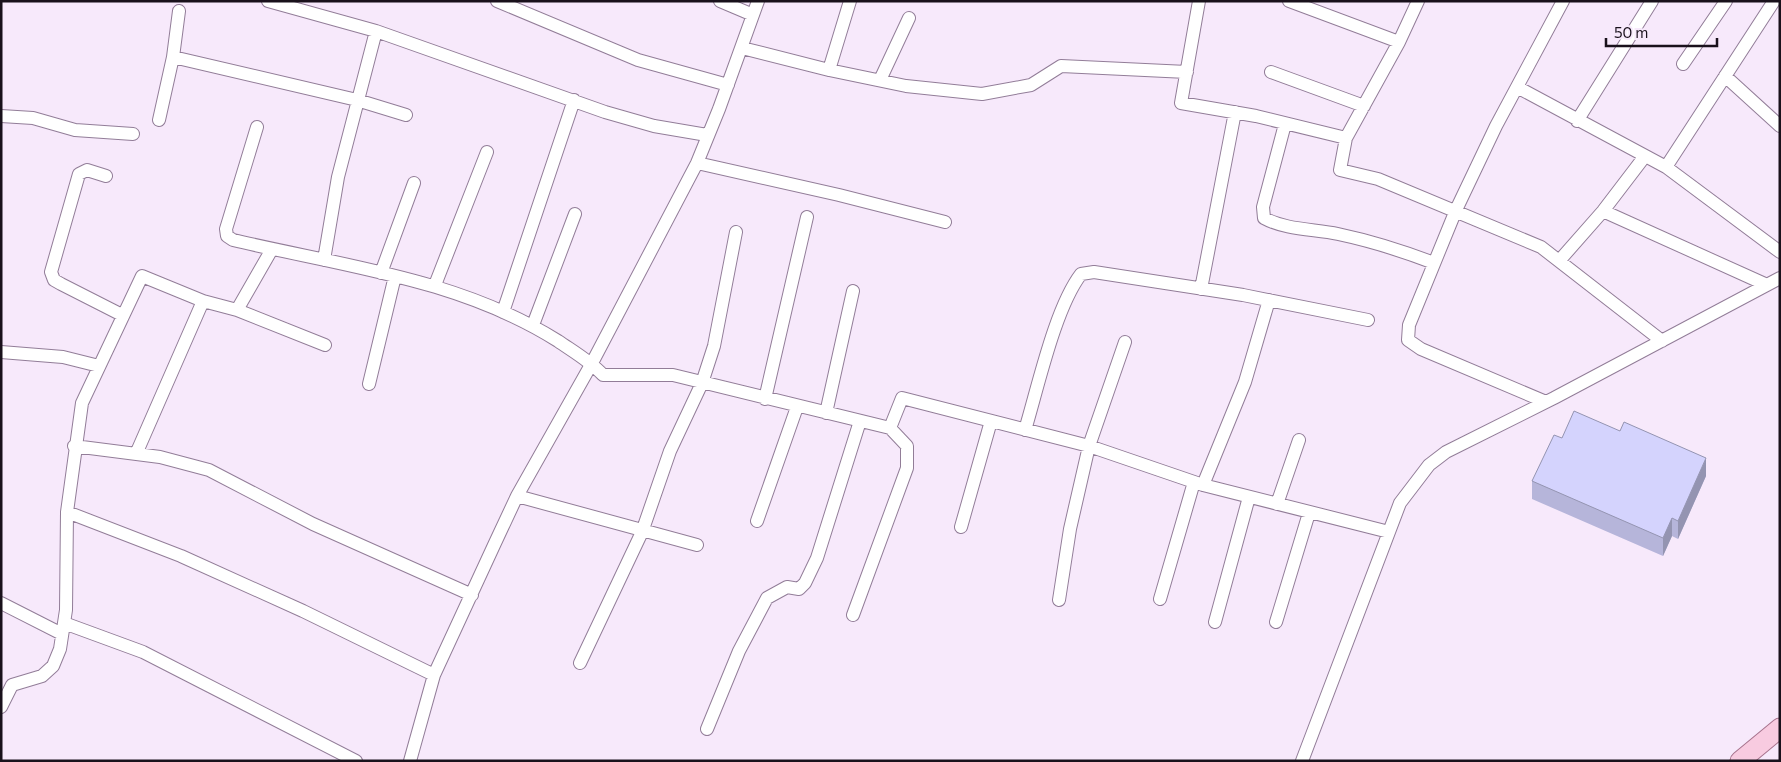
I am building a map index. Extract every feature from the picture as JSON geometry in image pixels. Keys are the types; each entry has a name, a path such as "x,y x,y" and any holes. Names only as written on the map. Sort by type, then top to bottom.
{"main road":[{"path":"1740,761 1780,728"}],"street":[{"path":"268,1 376,30 574,100 654,126 707,135"},
{"path":"498,1 638,60 728,85"},
{"path":"720,1 753,15"},
{"path":"410,761 434,675 517,496 592,363 697,162 728,85 758,1"},
{"path":"829,70 850,1"},
{"path":"1199,1 1181,103 1235,112 1346,138"},
{"path":"1289,1 1399,42"},
{"path":"1418,1 1399,42 1346,138 1340,170 1378,179 1542,247 1662,341"},
{"path":"1546,402 1421,349 1408,340 1409,325 1456,210 1517,87 1563,1"},
{"path":"1577,121 1652,1"},
{"path":"1683,64 1726,1"},
{"path":"1666,167 1774,1"},
{"path":"158,120 173,57 179,11"},
{"path":"880,80 909,18"},
{"path":"324,260 338,177 376,30"},
{"path":"742,48 829,70 906,86 982,94 1032,85 1061,66 1187,72"},
{"path":"173,57 357,100 406,115"},
{"path":"1271,72 1364,106"},
{"path":"1725,76 1780,126"},
{"path":"1517,87 1577,121 1666,167 1780,252"},
{"path":"503,312 574,100"},
{"path":"1201,288 1235,112"},
{"path":"1,116 33,118 75,130 133,134"},
{"path":"1285,124 1262,207 1264,218 1274,224 1338,234 1393,248 1434,263"},
{"path":"257,127 226,229 227,236 233,240 435,285 533,325 592,363 603,375 673,375 797,407 890,428 907,446 907,468 853,614"},
{"path":"435,285 487,152"},
{"path":"1559,260 1603,211 1645,156"},
{"path":"697,162 945,222"},
{"path":"106,176 87,170 79,174 51,272 54,280 122,315"},
{"path":"381,273 414,183"},
{"path":"1603,211 1767,285"},
{"path":"533,325 575,214"},
{"path":"765,399 807,217"},
{"path":"580,663 642,532 670,451 702,383 714,346 736,232"},
{"path":"237,310 272,249"},
{"path":"1025,430 1052,341 1072,286 1081,274 1094,272 1201,288 1368,320"},
{"path":"1,707 12,685 42,676 52,666 60,648 66,610 67,512 74,446 82,403 142,276 203,301 237,310 325,345"},
{"path":"369,384 395,276"},
{"path":"1302,761 1400,503 1429,465 1446,452 1546,402 1780,278"},
{"path":"826,413 853,291"},
{"path":"1160,599 1199,484 1245,382 1270,300"},
{"path":"136,454 203,301"},
{"path":"1059,600 1070,529 1089,446 1125,342"},
{"path":"1,352 63,357 99,366"},
{"path":"890,428 902,398 1089,446 1199,484 1389,532"},
{"path":"758,521 797,407"},
{"path":"707,729 739,651 768,598 787,587 799,589 817,558 860,421"},
{"path":"961,527 991,421"},
{"path":"1277,504 1299,440"},
{"path":"74,446 160,457 209,470 345,539 472,595"},
{"path":"517,496 642,532 697,545"},
{"path":"1215,622 1249,497"},
{"path":"67,512 181,556 303,611 434,675"},
{"path":"1276,622 1308,512"},
{"path":"1,603 63,628 143,652 356,761"}],"building":[{"path":"1574,411 1620,431 1624,422 1706,458 1678,521 1672,518 1663,538 1532,481 1554,435 1562,438"}]}
